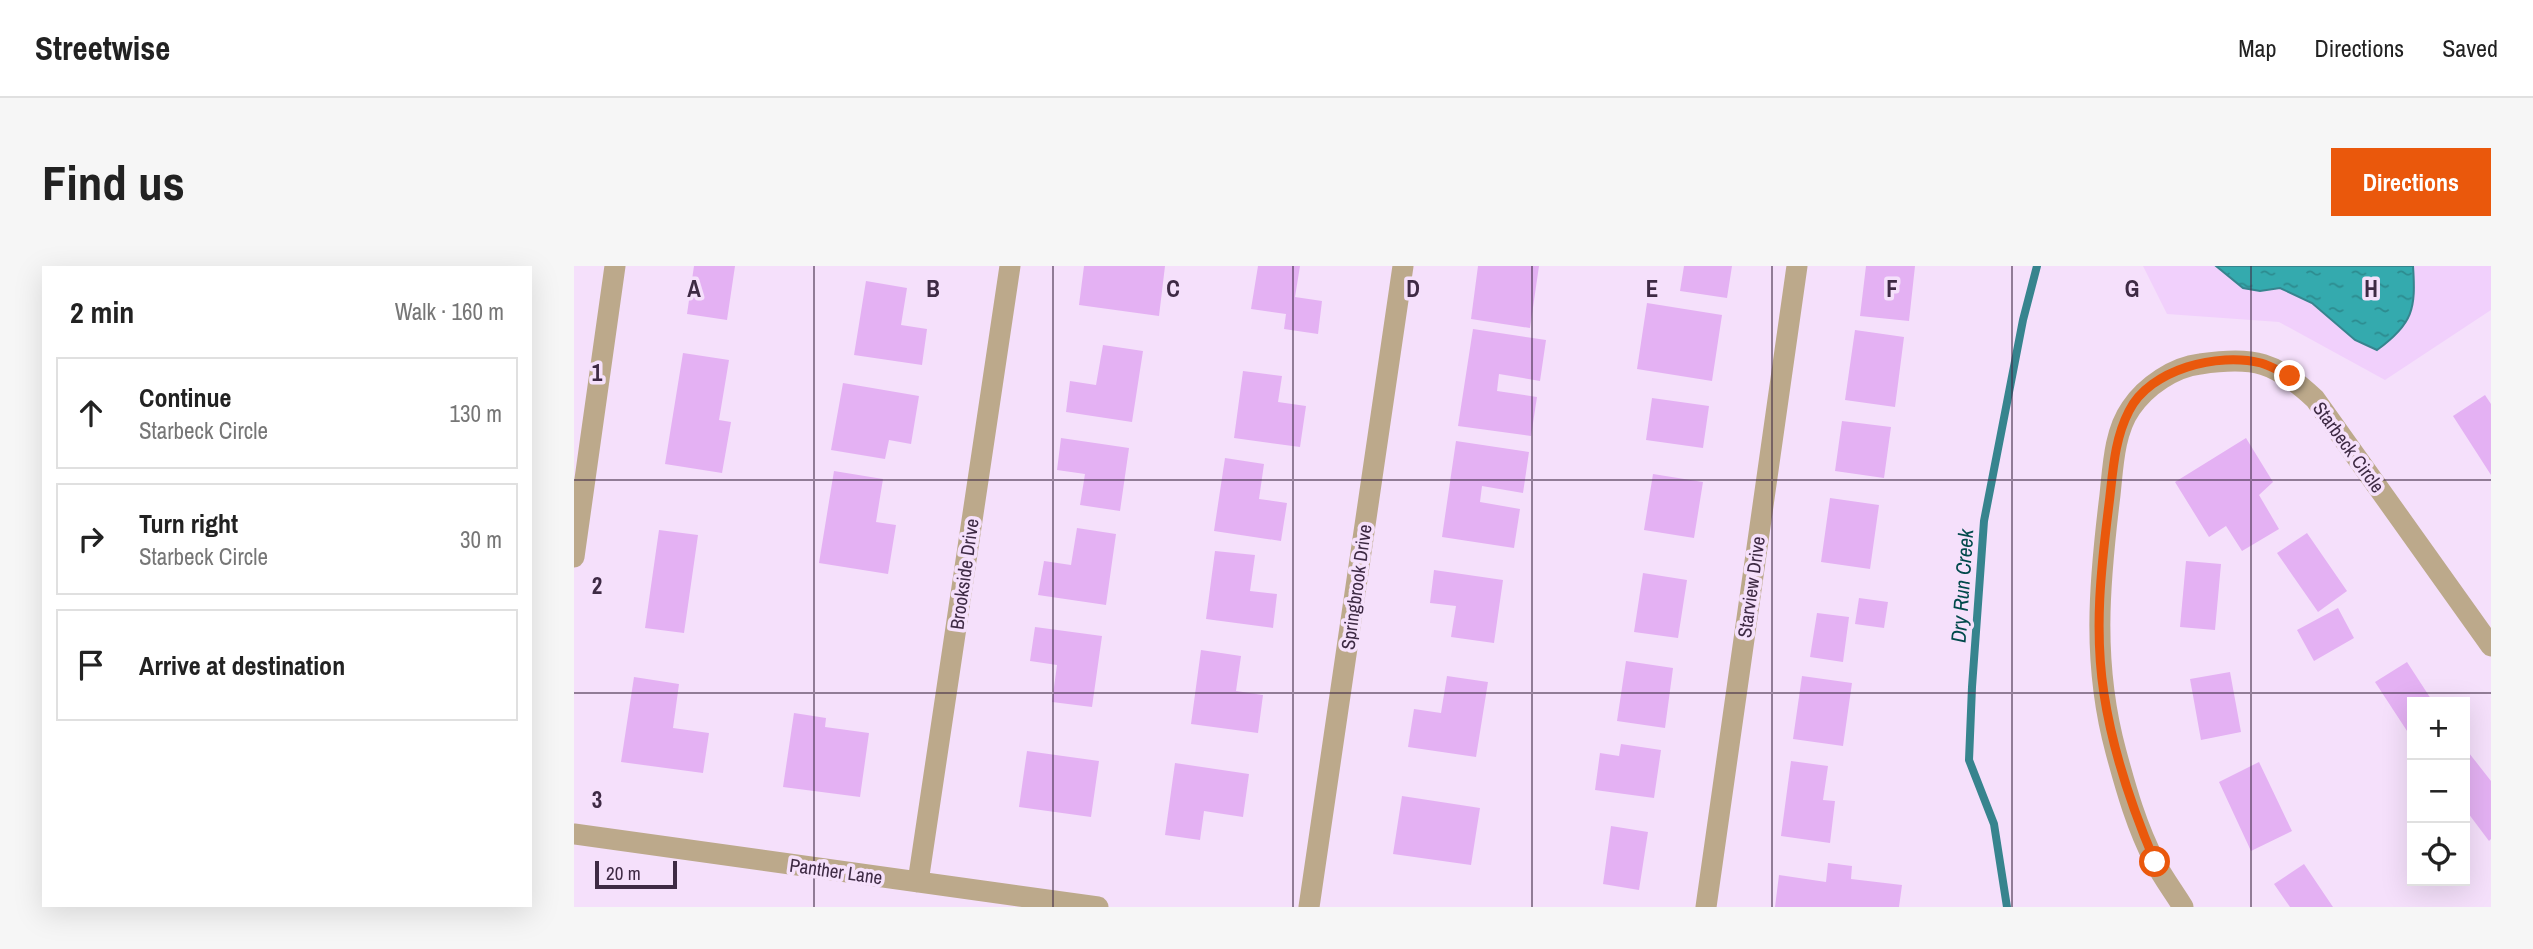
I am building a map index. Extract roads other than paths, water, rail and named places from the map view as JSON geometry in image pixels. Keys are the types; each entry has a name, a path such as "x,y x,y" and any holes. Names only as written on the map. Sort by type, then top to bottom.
{"street":[{"path":"574,556 615,266"},
{"name":"Brookside Drive","path":"918,882 1010,266"},
{"name":"Springbrook Drive","path":"1309,907 1404,266"},
{"name":"Starview Drive","path":"1706,907 1797,266"},
{"name":"Starbeck Circle","path":"2183,907 2155,862 2134,812 2115,750 2104,694 2098,636 2101,571 2116,444 2130,409 2153,384 2189,365 2227,360 2261,363 2290,376 2315,399 2491,646"},
{"name":"Panther Lane","path":"574,834 1098,907"}],"water":[{"path":"2216,266 2413,266 2414,294 2410,314 2405,323 2377,350 2355,340 2312,303 2280,288 2260,291 2243,288"}],"waterway":[{"name":"Dry Run Creek","path":"2007,907 1994,824 1969,760 1972,687 1984,521 2023,320 2037,266"}]}
